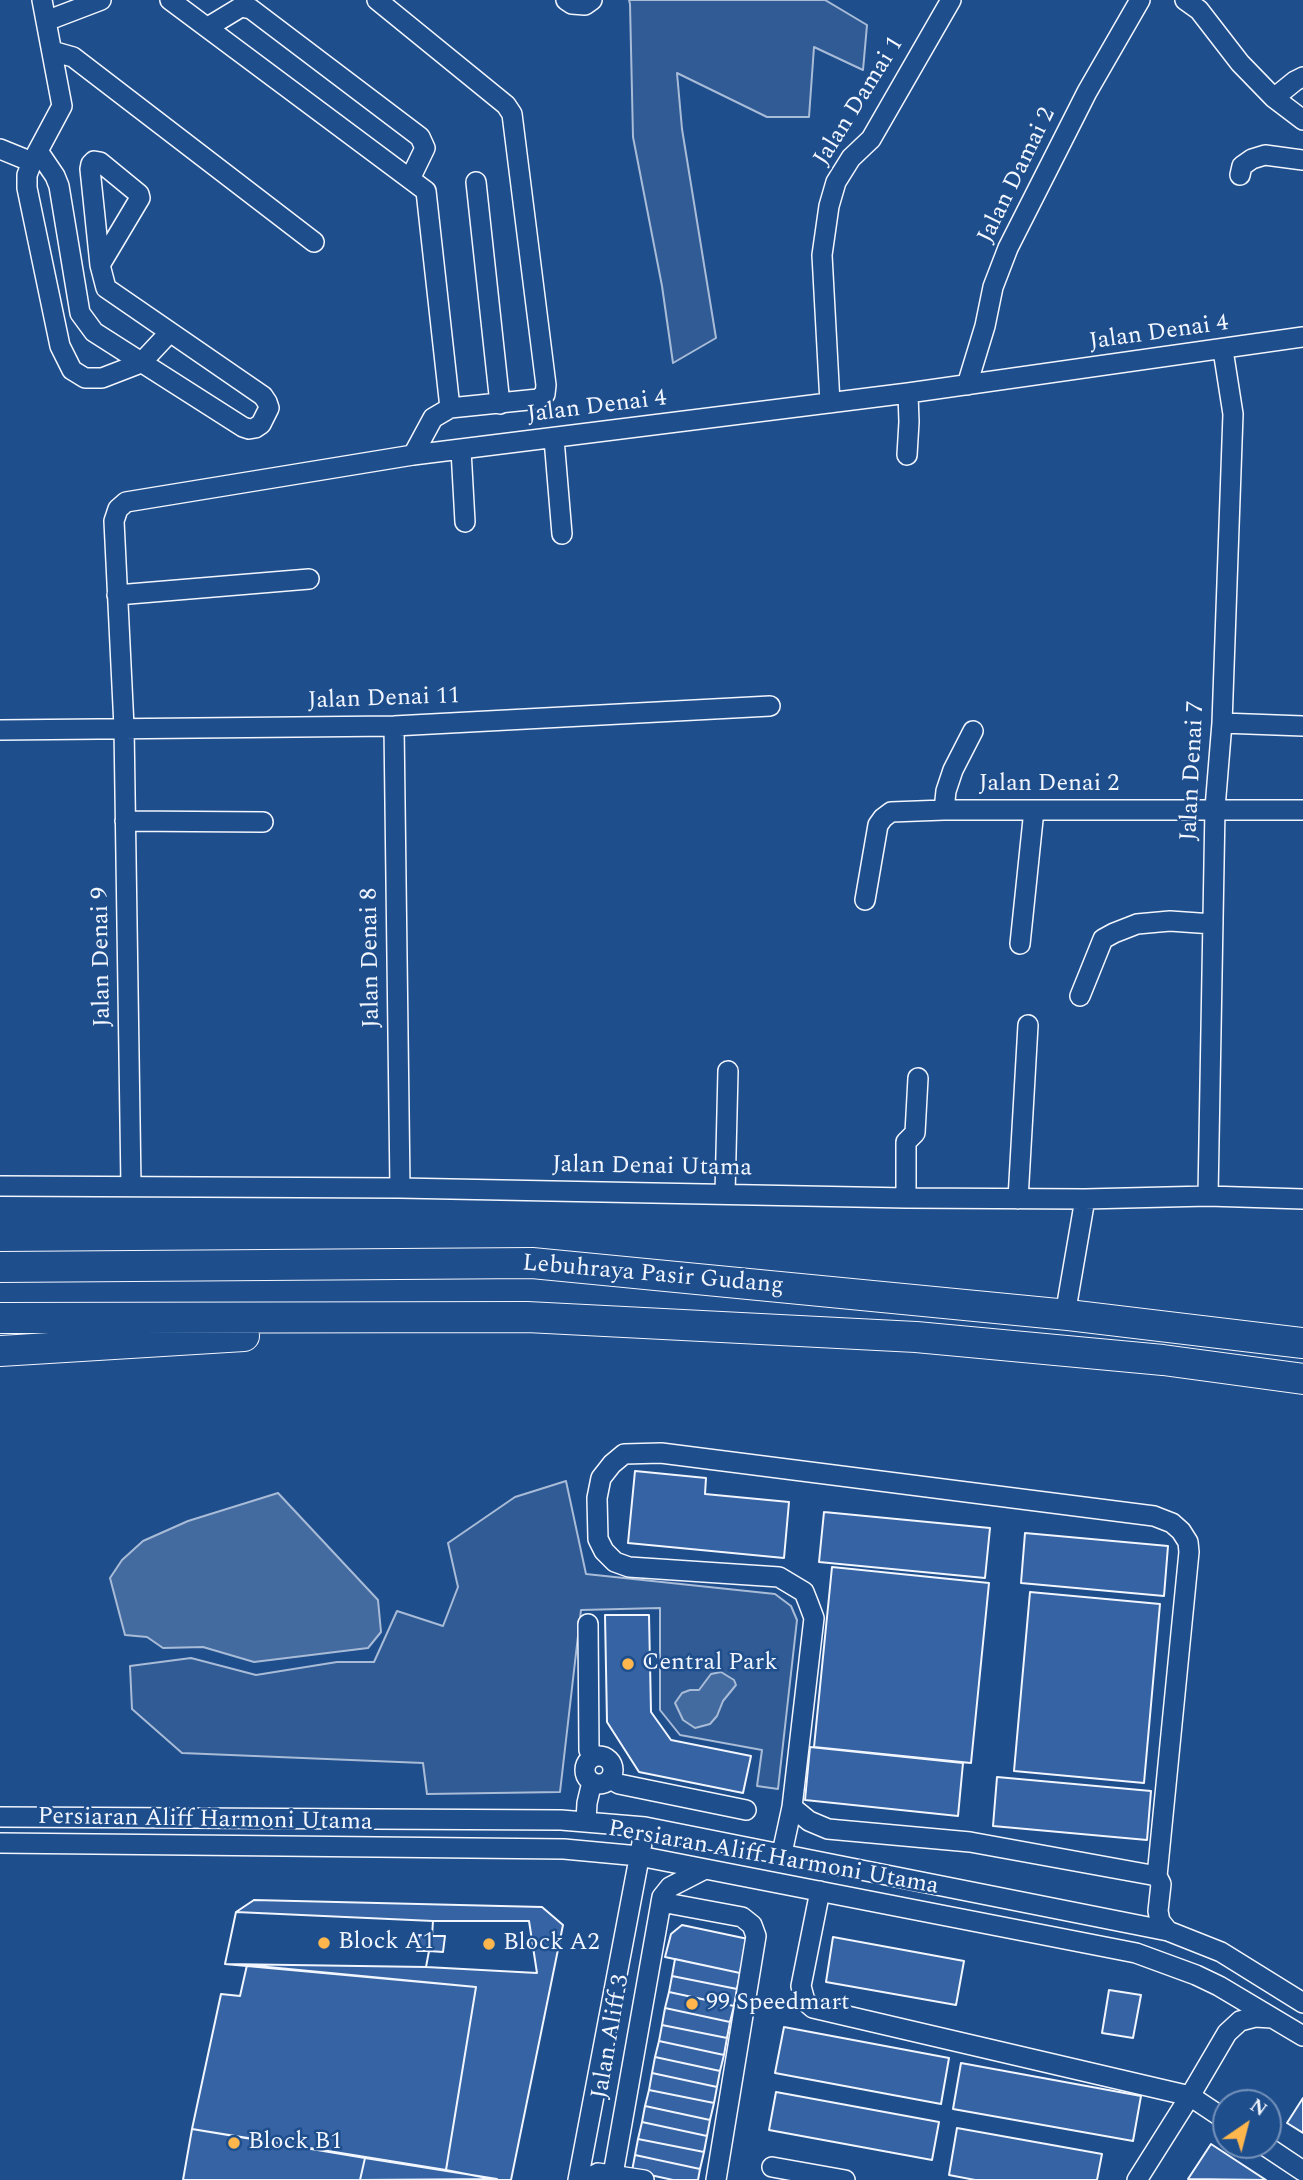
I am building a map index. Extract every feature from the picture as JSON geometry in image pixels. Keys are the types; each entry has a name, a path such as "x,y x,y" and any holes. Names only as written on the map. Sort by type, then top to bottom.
{"highway":[{"name":"Lebuhraya Pasir Gudang","path":"0,1267 532,1262 1065,1315 1303,1343"},
{"name":"Lebuhraya Pasir Gudang","path":"0,1318 527,1317 916,1337 1163,1360 1303,1379"},
{"path":"0,1351 527,1317"}],"street":[{"path":"42,0 62,106 27,175 27,188 60,346 72,370 85,379 102,379 141,363 170,332"},
{"path":"46,21 101,0"},
{"path":"170,0 426,191 450,408"},
{"path":"377,0 510,110 547,385 545,394 538,399 450,408 433,418 413,455"},
{"path":"566,0 572,4 585,5 592,0"},
{"name":"Jalan Damai 1","path":"830,403 822,255 836,182 851,158 871,139 951,0"},
{"name":"Jalan Damai 2","path":"967,385 985,326 993,287 1008,248 1087,92 1140,0"},
{"path":"1185,0 1199,10 1240,63 1274,98 1303,120"},
{"path":"208,27 241,7 251,9 420,137 425,148 410,179"},
{"path":"52,51 73,57 314,242"},
{"path":"1274,98 1295,80 1303,77"},
{"path":"0,149 35,157 55,176 80,313 94,332 243,427 249,429 261,424 269,408 263,396 106,288 100,265 90,169 94,161 100,162 139,194 140,198 100,265"},
{"path":"1240,175 1242,166 1265,155 1303,160"},
{"path":"476,182 500,404"},
{"name":"Jalan Denai 4","path":"124,727 114,521 118,509 126,502 413,455 908,393 1303,337"},
{"name":"Jalan Denai 7","path":"1208,1196 1215,808 1222,723 1233,414 1223,350"},
{"path":"907,454 908,393"},
{"path":"554,439 562,534"},
{"path":"461,450 465,522"},
{"path":"117,595 309,579"},
{"name":"Jalan Denai 11","path":"0,730 394,726 770,706"},
{"path":"1222,723 1303,726"},
{"name":"Jalan Denai 8","path":"394,726 400,1188"},
{"name":"Jalan Denai 9","path":"124,727 131,1186"},
{"path":"944,810 946,791 953,770 973,731"},
{"name":"Jalan Denai 2","path":"865,900 875,836 883,818 891,812 1215,808 1303,810"},
{"path":"1020,944 1034,810"},
{"path":"125,821 263,822"},
{"path":"1080,996 1103,939 1114,933 1137,924 1159,922 1213,924"},
{"path":"1018,1199 1028,1025"},
{"path":"725,1194 728,1071"},
{"path":"906,1198 906,1142 915,1133 918,1078"},
{"name":"Jalan Denai Utama","path":"0,1186 400,1188 906,1198 1085,1199 1208,1196 1303,1199"},
{"path":"1065,1315 1085,1199"},
{"path":"782,1853 792,1807 814,1618 808,1602 804,1592 779,1577 629,1567 615,1562 604,1551 598,1539 597,1498 601,1478 624,1454 661,1453 1154,1516 1172,1523 1188,1542 1189,1552 1157,1876 1161,1884 1158,1911 1160,1921 1168,1931"},
{"path":"587,1624 589,1750 592,1758 585,1768 586,1776 746,1810"},
{"path":"586,1822 586,1803 601,1781"},
{"path":"792,1807 817,1826 841,1832 970,1842 1157,1876"},
{"name":"Persiaran Aliff Harmoni Utama","path":"0,1817 547,1820 645,1826 1168,1931 1221,1952 1303,2003"},
{"path":"578,2180 645,1826"},
{"path":"812,1859 817,1826"},
{"name":"Persiaran Aliff Harmoni Utama","path":"0,1843 564,1849 639,1856 1136,1953 1219,1986 1303,2036"},
{"path":"596,1852 617,1868 632,1889"},
{"path":"705,1868 670,1887 661,1902 742,1917 751,1925 756,1936 716,2180"},
{"path":"1128,1923 1142,1917 1150,1883 1157,1876"},
{"path":"820,1891 801,1986 805,2001 813,2008 1190,2096 1212,2111"},
{"name":"Jalan Aliff 3","path":"602,2177 661,1902"},
{"path":"1219,1986 1230,2013 1227,2033"},
{"path":"1137,2180 1227,2033 1240,2021 1255,2017 1272,2018"},
{"path":"585,2143 591,2161 602,2177 644,2180"},
{"path":"1282,2157 1303,2171"},
{"path":"772,2167 845,2180"}],"shaded area":[{"path":"629,0 825,0 867,25 863,70 814,47 809,117 767,117 677,73 682,129 716,338 673,363 662,286 633,137"},
{"path":"566,1481 586,1574 775,1594 791,1606 797,1620 778,1789 757,1786 762,1750 680,1735 660,1710 660,1608 581,1610 560,1792 427,1794 423,1763 182,1753 132,1709 130,1666 191,1658 256,1675 337,1662 374,1662 397,1611 443,1626 458,1587 448,1543 515,1497"},
{"path":"278,1493 378,1600 381,1632 368,1648 254,1662 203,1647 163,1648 147,1637 125,1635 110,1578 122,1560 143,1541 188,1521"},
{"path":"721,1672 734,1680 736,1685 710,1724 695,1728 683,1720 675,1703 682,1693 699,1690 711,1674"}],"building":[{"path":"635,1471 706,1478 705,1494 789,1502 784,1558 628,1543"},
{"path":"824,1512 990,1528 985,1578 819,1562"},
{"path":"1025,1533 1168,1546 1164,1596 1021,1583"},
{"path":"832,1567 989,1583 971,1763 814,1747"},
{"path":"1030,1592 1160,1604 1144,1783 1014,1771"},
{"name":"Central Park","path":"605,1615 649,1615 651,1712 671,1740 751,1756 743,1793 639,1772 607,1722"},
{"path":"810,1747 963,1763 958,1816 805,1800"},
{"path":"997,1777 1151,1791 1147,1840 993,1826"},
{"path":"254,1900 542,1907 563,1925 511,2180 497,2180 446,2170 476,1987 225,1964 236,1912"},
{"name":"Block A1","path":"236,1912 433,1921 432,1936 419,1935 417,1951 429,1951 426,1967 225,1964"},
{"name":"Block A2","path":"433,1921 529,1921 537,1973 426,1967 429,1951 443,1952 445,1936 432,1936"},
{"path":"682,1925 748,1939 740,1973 665,1957 671,1934"},
{"path":"833,1937 964,1961 956,2005 826,1982"},
{"path":"675,1959 740,1973 737,1989 672,1976"},
{"path":"247,1965 476,1987 446,2170 192,2129 221,1994 240,1996"},
{"path":"672,1976 737,1989 734,2006 669,1992"},
{"path":"1109,1990 1141,1995 1133,2038 1102,2033"},
{"path":"669,1992 734,2006 730,2022 665,2008"},
{"path":"665,2008 730,2022 727,2038 662,2025"},
{"path":"662,2025 727,2038 724,2055 659,2041"},
{"path":"784,2027 949,2058 941,2104 775,2073"},
{"path":"659,2041 724,2055 720,2071 655,2057"},
{"path":"655,2057 720,2071 717,2087 652,2073"},
{"path":"961,2063 1141,2096 1133,2141 953,2109"},
{"path":"652,2073 717,2087 714,2103 649,2090"},
{"path":"649,2090 714,2103 710,2120 645,2106"},
{"path":"776,2092 939,2122 932,2160 769,2130"},
{"path":"1303,2098 1303,2133 1287,2123"},
{"path":"645,2106 710,2120 707,2136 642,2122"},
{"path":"642,2122 707,2136 704,2152 638,2139"},
{"path":"957,2128 1102,2154 1097,2180 975,2180 949,2175"},
{"name":"Block B1","path":"192,2129 365,2158 360,2180 183,2180"},
{"path":"638,2139 704,2152 700,2169 635,2155"},
{"path":"1211,2144 1212,2159 1234,2159 1266,2180 1188,2179"},
{"path":"635,2155 700,2169 698,2180 673,2180 632,2171"},
{"path":"365,2158 497,2179 360,2180"}],"place":[{"name":"Central Park","path":"628,1664"},
{"name":"Block A1","path":"324,1943"},
{"name":"Block A2","path":"489,1944"},
{"name":"99 Speedmart","path":"692,2004"},
{"name":"Block B1","path":"234,2143"}]}
